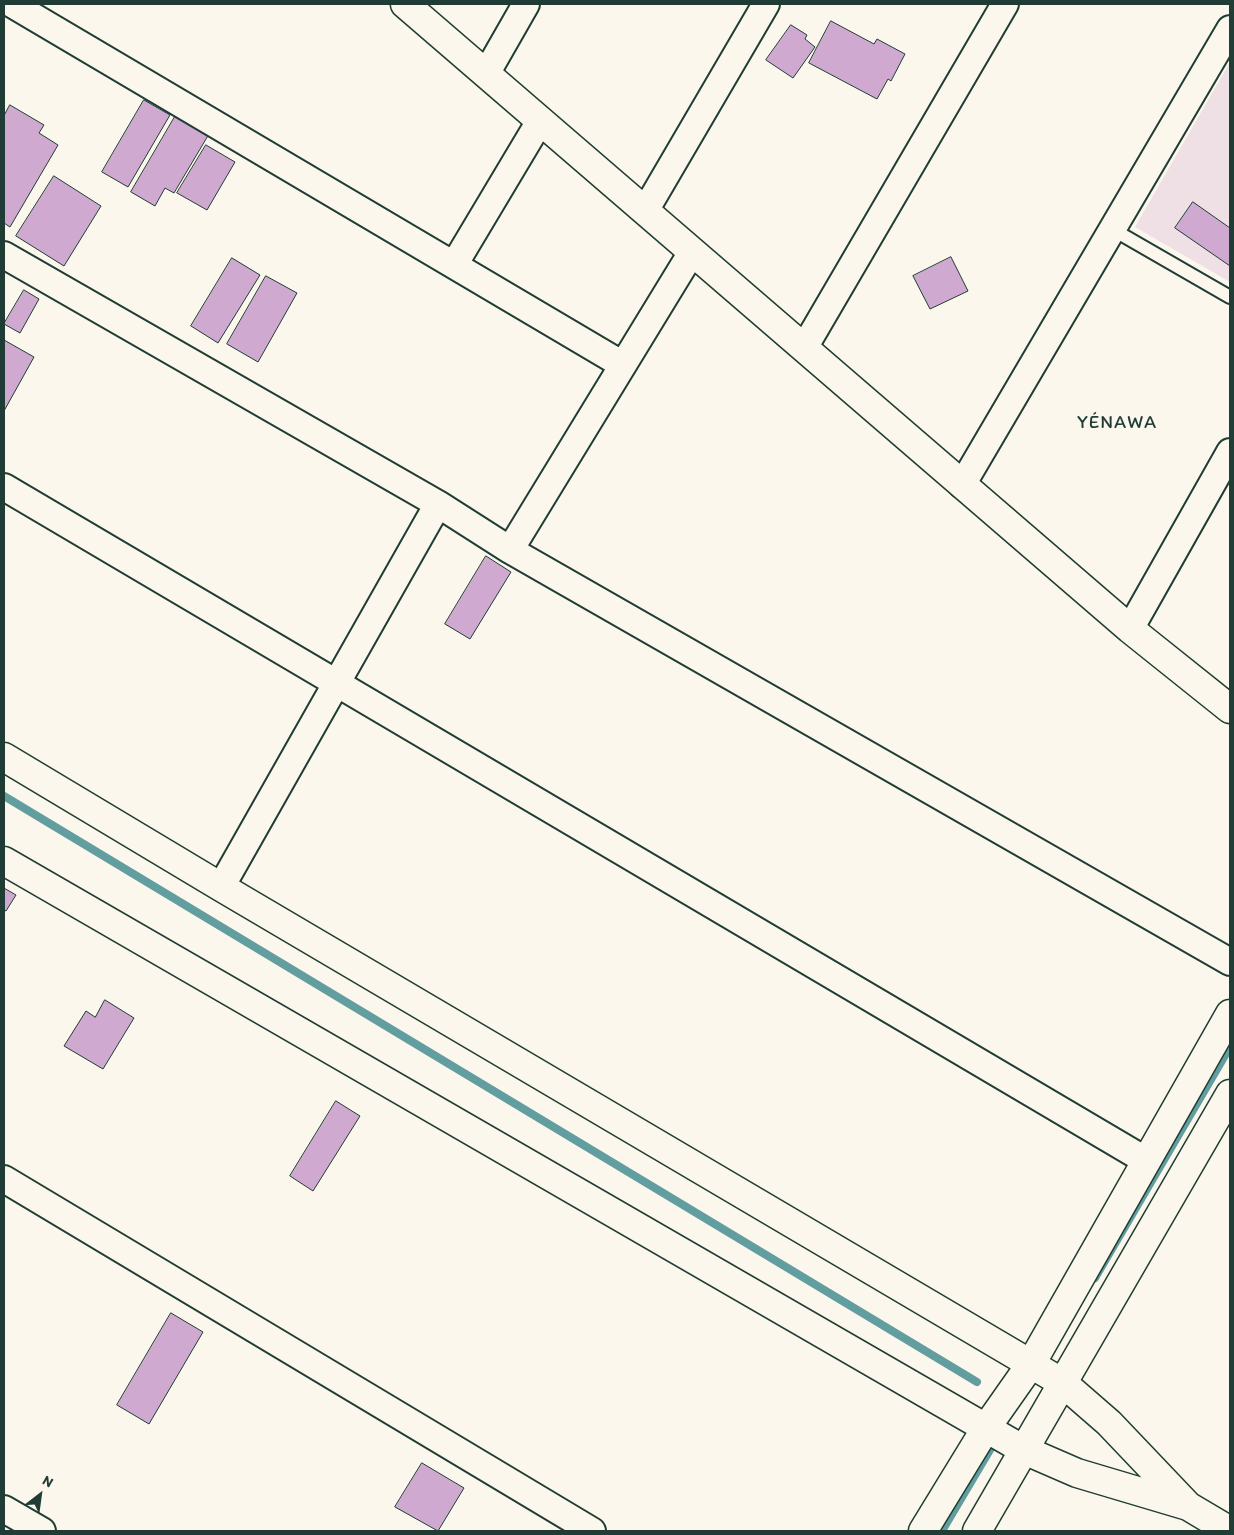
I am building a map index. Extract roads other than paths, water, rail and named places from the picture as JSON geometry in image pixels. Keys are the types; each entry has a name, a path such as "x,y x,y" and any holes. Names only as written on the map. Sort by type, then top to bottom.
{"street":[{"path":"12,4 623,365"},
{"path":"405,4 1130,629 1230,709"},
{"path":"486,74 526,4"},
{"path":"644,211 766,4"},
{"path":"804,348 1005,4"},
{"path":"962,485 1230,29"},
{"path":"454,265 540,121"},
{"path":"510,550 692,252"},
{"path":"4,255 438,504 510,550 1230,962"},
{"path":"1130,629 1230,452"},
{"path":"4,487 1145,1160"},
{"path":"221,888 438,504"},
{"path":"4,757 221,888 1063,1383 1109,1423 1188,1506"},
{"path":"4,861 1024,1450 1077,1473 1188,1506 1230,1531"},
{"path":"923,1531 986,1428 1030,1364 1230,1014"},
{"path":"977,1531 1230,1094"},
{"path":"4,1179 592,1531"},
{"path":"4,1509 42,1531"}],"lane":[{"path":"1112,229 1230,297"}],"waterway":[{"path":"4,796 977,1382"},
{"path":"1095,1278 1230,1047"},
{"path":"942,1531 993,1445"}],"district":[{"name":"YÉNAWA","path":"1117,423"}]}
